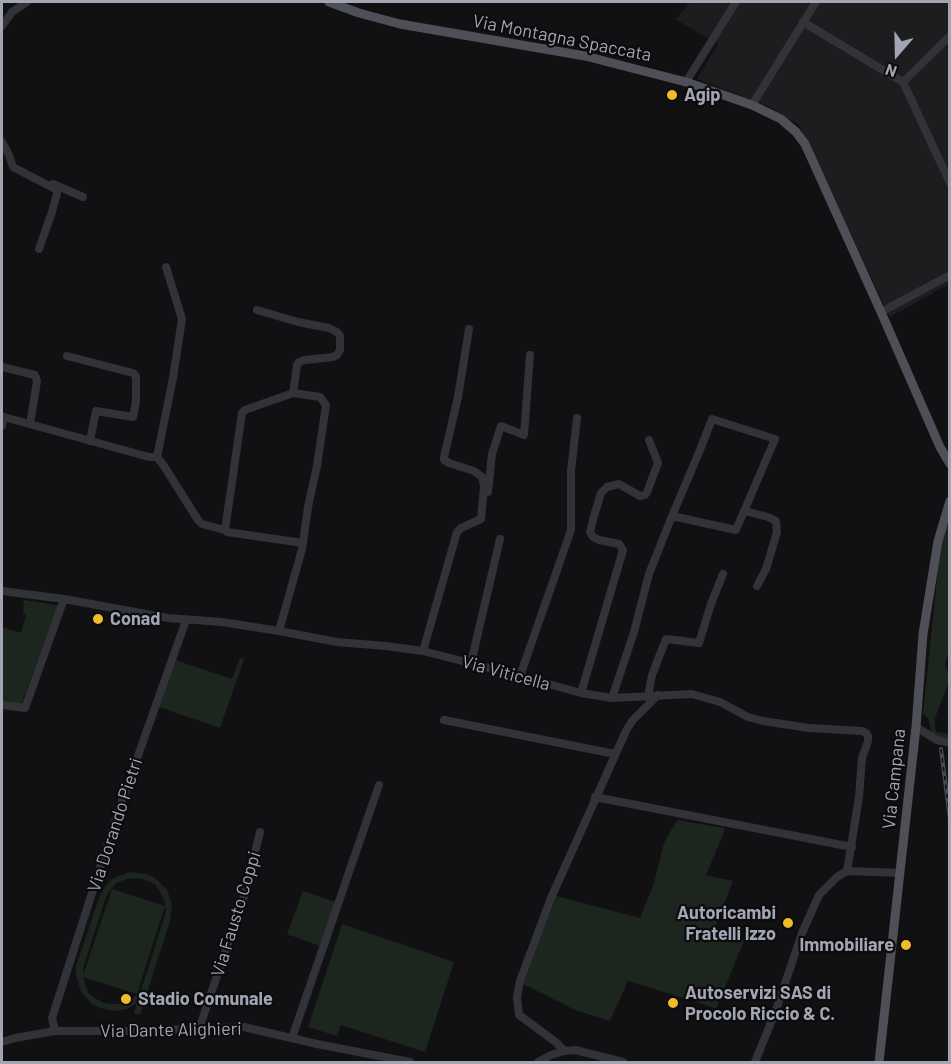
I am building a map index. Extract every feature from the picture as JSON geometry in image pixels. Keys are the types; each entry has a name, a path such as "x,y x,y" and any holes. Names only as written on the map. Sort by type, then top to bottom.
{"main road":[{"name":"Via Montagna Spaccata","path":"329,2 400,24 585,56 686,82 752,105 781,119 796,132 805,144 940,447 950,464"},
{"name":"Via Campana","path":"879,1062 916,727 923,634 938,540 950,501"}],"street":[{"path":"2,26 12,12 27,2"},
{"path":"686,82 736,2"},
{"path":"752,105 816,2"},
{"path":"803,22 903,82 950,183"},
{"path":"903,82 950,36"},
{"path":"2,142 13,167 57,190 39,249"},
{"path":"10,160 33,174 83,197"},
{"path":"166,267 182,319 157,457 202,524 227,532 303,543"},
{"path":"881,312 950,275"},
{"path":"257,310 329,328 340,336 340,350 337,355 299,362 293,393"},
{"path":"469,329 458,397 444,460 474,471 482,477 484,486 481,519"},
{"path":"423,651 457,532 461,528 486,518 492,454 501,426 524,435 530,354"},
{"path":"67,356 133,373 136,376 136,401 133,417 96,411 90,441"},
{"path":"2,367 35,375 37,381 30,424"},
{"path":"225,530 242,413 293,393 320,397 326,405 317,466 303,543 279,631"},
{"path":"2,426 4,417 149,457 157,457"},
{"path":"520,676 571,530 571,471 577,418"},
{"path":"612,698 650,574 672,516 712,419 775,440 736,531 672,516"},
{"path":"581,693 624,550 619,543 593,537 591,532 594,516 601,493 607,487 619,484 640,496 645,495 658,463 648,440"},
{"path":"745,511 776,521 777,532 766,569 757,586"},
{"path":"471,663 500,539"},
{"path":"648,696 652,675 666,639 699,643 723,574"},
{"name":"Via Viticella","path":"2,591 64,599 168,618 222,622 346,644 423,651 581,693 612,698 692,694 720,702 748,717 763,721 809,728 862,731 868,736 868,741 862,758 859,797 847,872"},
{"path":"2,705 25,708 64,599"},
{"name":"Via Dorando Pietri","path":"55,1031 52,1018 116,818 186,620"},
{"path":"564,1050 519,1015 517,997 520,981 551,898 626,731 658,696"},
{"path":"444,720 615,754"},
{"path":"916,727 937,740 950,743"},
{"path":"292,1038 379,784"},
{"path":"595,797 852,847"},
{"name":"Via Fausto Coppi","path":"199,1029 245,893 260,832"},
{"path":"755,1062 776,1010 802,933 819,895 837,877 847,872 900,873"},
{"name":"Via Dante Alighieri","path":"2,1042 55,1031 244,1027 316,1044 411,1062"},
{"path":"538,1062 550,1059 564,1050 575,1050 623,1062"}],"shaded area":[{"path":"691,2 949,2 949,284 890,317 799,125 770,107 697,79 718,44 675,19"},
{"path":"949,508 950,645 945,666 948,672 948,684 935,718 935,726 936,732 949,734 949,739 932,735 928,718 923,714 939,560"},
{"path":"24,600 58,606 21,705 2,703 2,627 21,633 26,615 23,614"},
{"path":"240,658 244,659 220,728 159,707 175,660 232,679"},
{"path":"677,820 725,830 706,875 733,881 715,927 744,941 716,1009 688,998 628,981 610,1021 575,1010 523,984 556,896 640,918 654,883 664,843"},
{"path":"130,872 154,877 167,890 172,906 170,921 140,1015 134,1013 137,1003 127,1009 114,1011 92,1004 81,992 76,975 76,966 100,895 114,878","holes":["130,878 143,879 155,884 165,901 166,912 141,990 137,995 128,1001 118,1004 104,1003 88,992 83,977 137,994 165,906 112,889 83,976 84,965 107,894 116,883"]},
{"path":"303,891 335,902 320,946 287,934"},
{"path":"342,924 454,962 425,1052 341,1025 337,1036 308,1027"}],"railway":[{"path":"941,749 950,819"}],"place":[{"name":"Agip","path":"672,95"},
{"name":"Conad","path":"98,619"},
{"name":"Autoricambi Fratelli Izzo","path":"788,923"},
{"name":"Immobiliare","path":"906,945"},
{"name":"Stadio Comunale","path":"126,999"},
{"name":"Autoservizi SAS di Procolo Riccio & C.","path":"673,1003"}]}
